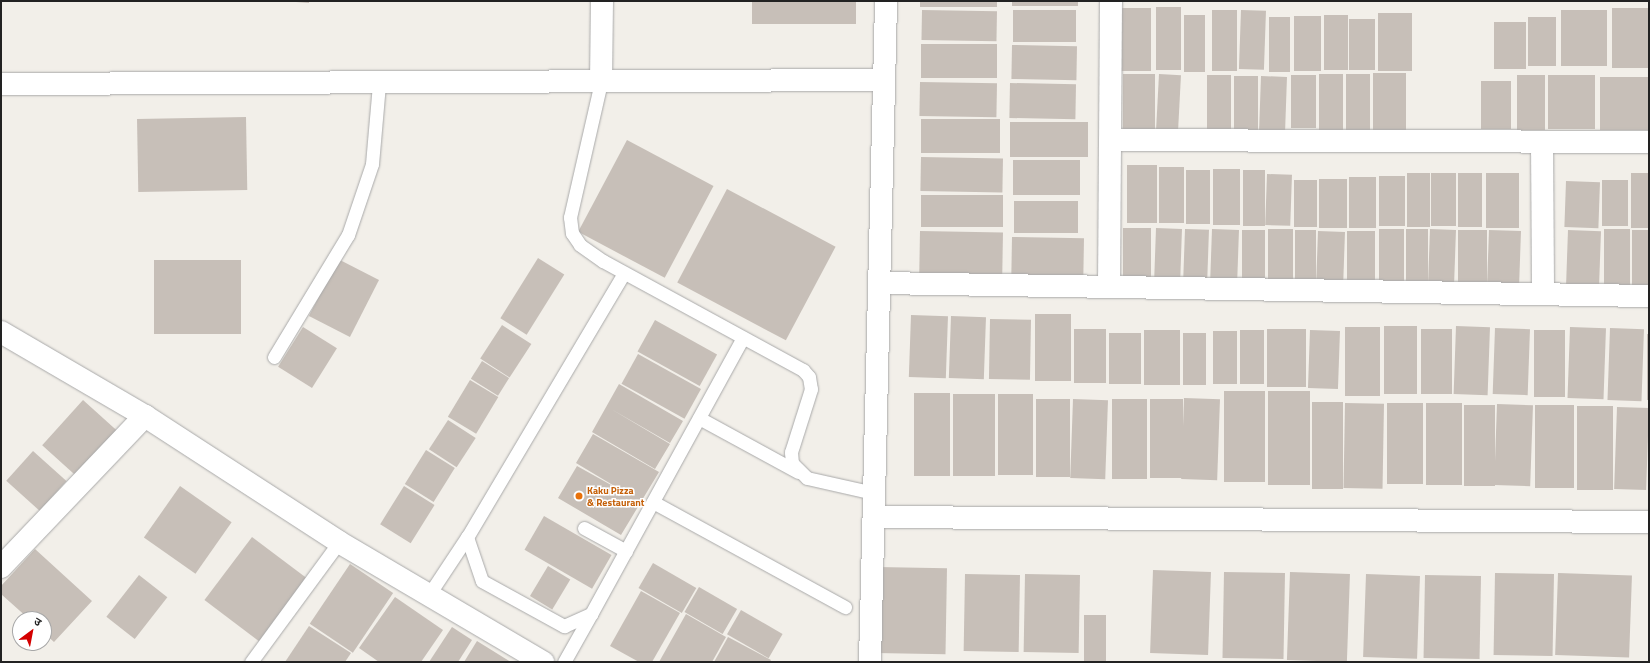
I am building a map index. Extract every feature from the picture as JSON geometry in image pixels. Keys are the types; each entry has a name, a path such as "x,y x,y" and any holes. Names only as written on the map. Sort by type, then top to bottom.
{"street":[{"path":"601,82 602,1"},
{"path":"870,662 886,1"},
{"path":"1109,287 1111,1"},
{"path":"1,84 378,84 884,80"},
{"path":"1110,140 1649,142"},
{"path":"1542,142 1543,294"},
{"path":"880,283 1649,296"},
{"path":"1,332 145,416 339,542 428,596 543,662"},
{"path":"1,566 145,416"},
{"path":"874,517 1649,522"}],"lane":[{"path":"601,82 570,217 572,233 580,245 624,273 803,370 809,377 811,389 809,400 791,452 792,463 799,473"},
{"path":"274,357 348,235 372,164 378,84"},
{"path":"428,596 468,537 624,273"},
{"path":"564,662 743,338"},
{"path":"699,418 806,478 874,493"},
{"path":"653,502 845,607"},
{"path":"584,528 626,551"},
{"path":"468,537 482,581 564,626 591,614"},
{"path":"251,662 339,542"}],"building":[{"path":"309,1 309,3 296,2"},
{"path":"752,1 856,1 856,24 752,24"},
{"path":"920,1 997,1 997,7 920,7"},
{"path":"1012,1 1078,1 1078,6 1012,6"},
{"path":"1156,7 1181,7 1181,70 1156,70"},
{"path":"1121,8 1151,8 1151,71 1121,71"},
{"path":"1612,8 1649,8 1649,68 1612,68"},
{"path":"922,10 997,11 996,41 921,40"},
{"path":"1013,10 1076,10 1076,42 1013,42"},
{"path":"1212,10 1237,10 1237,71 1212,71"},
{"path":"1241,10 1266,11 1264,70 1239,69"},
{"path":"1561,10 1607,10 1607,66 1561,66"},
{"path":"1378,13 1412,13 1412,71 1378,71"},
{"path":"1184,15 1205,15 1205,72 1184,72"},
{"path":"1324,15 1348,15 1348,70 1324,70"},
{"path":"1294,16 1321,16 1321,71 1294,71"},
{"path":"1269,17 1290,17 1290,72 1269,72"},
{"path":"1528,17 1556,17 1556,66 1528,66"},
{"path":"1349,19 1375,19 1375,70 1349,70"},
{"path":"1494,22 1526,22 1526,69 1494,69"},
{"path":"921,44 997,44 997,78 921,78"},
{"path":"1012,45 1077,46 1076,80 1011,79"},
{"path":"1373,73 1406,73 1406,130 1373,130"},
{"path":"1123,74 1155,74 1155,132 1123,132"},
{"path":"1159,74 1181,75 1178,132 1156,131"},
{"path":"1319,74 1343,74 1343,131 1319,131"},
{"path":"1346,74 1370,74 1370,130 1346,130"},
{"path":"1207,75 1231,75 1231,131 1207,131"},
{"path":"1291,75 1316,75 1316,128 1291,128"},
{"path":"1517,75 1545,75 1545,130 1517,130"},
{"path":"1548,75 1595,75 1595,129 1548,129"},
{"path":"1234,76 1258,76 1258,131 1234,131"},
{"path":"1261,76 1287,77 1285,131 1259,130"},
{"path":"1600,77 1649,77 1649,130 1600,130"},
{"path":"1481,81 1511,81 1511,129 1481,129"},
{"path":"920,82 997,83 996,117 919,116"},
{"path":"1010,83 1076,84 1075,119 1009,118"},
{"path":"246,117 247,190 138,192 137,119"},
{"path":"921,119 1000,119 1000,153 921,153"},
{"path":"1010,122 1088,122 1088,157 1010,157"},
{"path":"627,140 714,186 665,278 578,232"},
{"path":"921,157 1003,158 1002,192 920,191"},
{"path":"1013,160 1080,160 1080,195 1013,195"},
{"path":"1127,165 1157,165 1157,223 1127,223"},
{"path":"1159,167 1184,167 1184,223 1159,223"},
{"path":"1213,169 1240,169 1240,225 1213,225"},
{"path":"1186,170 1210,170 1210,224 1186,224"},
{"path":"1243,170 1265,170 1265,226 1243,226"},
{"path":"1407,173 1430,173 1430,227 1407,227"},
{"path":"1431,173 1456,173 1456,226 1431,226"},
{"path":"1458,173 1482,173 1482,227 1458,227"},
{"path":"1486,173 1519,173 1519,228 1486,228"},
{"path":"1631,173 1649,173 1649,228 1631,228"},
{"path":"1267,174 1292,175 1290,226 1265,225"},
{"path":"1379,176 1405,176 1405,226 1379,226"},
{"path":"1349,177 1376,177 1376,228 1349,228"},
{"path":"1319,179 1347,179 1347,228 1319,228"},
{"path":"1294,180 1317,180 1317,227 1294,227"},
{"path":"1602,180 1628,180 1628,226 1602,226"},
{"path":"1566,181 1600,182 1598,228 1564,227"},
{"path":"727,189 836,247 786,340 677,283"},
{"path":"921,195 1003,195 1003,227 921,227"},
{"path":"1014,201 1078,201 1078,233 1014,233"},
{"path":"1123,228 1151,228 1151,277 1123,277"},
{"path":"1156,228 1182,229 1180,280 1154,279"},
{"path":"1185,229 1209,230 1207,280 1183,279"},
{"path":"1212,229 1239,230 1237,283 1210,282"},
{"path":"1268,229 1293,229 1293,283 1268,283"},
{"path":"1379,229 1404,229 1404,286 1379,286"},
{"path":"1406,229 1428,229 1428,286 1406,286"},
{"path":"1430,229 1456,230 1454,290 1428,289"},
{"path":"1604,229 1630,229 1630,292 1604,292"},
{"path":"1242,230 1265,230 1265,282 1242,282"},
{"path":"1295,230 1316,230 1316,283 1295,283"},
{"path":"1458,230 1487,230 1487,288 1458,288"},
{"path":"1489,230 1521,231 1519,286 1487,285"},
{"path":"1568,230 1601,231 1599,293 1566,292"},
{"path":"1632,230 1649,230 1649,291 1632,291"},
{"path":"920,231 1003,232 1002,275 919,274"},
{"path":"1318,231 1345,232 1343,285 1316,284"},
{"path":"1347,231 1375,231 1375,288 1347,288"},
{"path":"1012,237 1084,238 1083,277 1011,276"},
{"path":"538,258 564,274 527,335 500,318"},
{"path":"338,259 379,280 350,337 309,316"},
{"path":"154,260 241,260 241,334 154,334"},
{"path":"1035,314 1071,314 1071,381 1035,381"},
{"path":"911,315 948,316 946,378 909,377"},
{"path":"951,316 986,317 984,379 949,378"},
{"path":"990,319 1031,320 1030,380 989,379"},
{"path":"655,320 717,354 700,386 638,351"},
{"path":"502,325 531,344 510,378 480,359"},
{"path":"1384,326 1417,326 1417,394 1384,394"},
{"path":"1456,326 1490,327 1488,395 1454,394"},
{"path":"303,327 337,348 312,388 278,367"},
{"path":"1345,327 1380,327 1380,396 1345,396"},
{"path":"1570,327 1606,328 1604,399 1568,398"},
{"path":"1495,328 1530,329 1528,395 1493,394"},
{"path":"1610,328 1644,329 1641,401 1607,400"},
{"path":"1074,329 1106,329 1106,383 1074,383"},
{"path":"1267,329 1306,329 1306,387 1267,387"},
{"path":"1421,329 1452,329 1452,394 1421,394"},
{"path":"1144,330 1180,330 1180,385 1144,385"},
{"path":"1240,330 1264,330 1264,384 1240,384"},
{"path":"1310,330 1340,331 1338,389 1308,388"},
{"path":"1534,330 1565,330 1565,397 1534,397"},
{"path":"1213,331 1237,331 1237,384 1213,384"},
{"path":"1109,333 1141,333 1141,384 1109,384"},
{"path":"1183,333 1206,333 1206,385 1183,385"},
{"path":"1647,334 1649,334 1649,400 1647,400"},
{"path":"638,354 701,389 684,419 622,384"},
{"path":"482,361 509,378 498,396 471,379"},
{"path":"470,380 498,397 476,434 448,417"},
{"path":"619,384 683,421 670,443 611,409 670,444 655,469 592,432"},
{"path":"1224,391 1265,391 1265,482 1224,482"},
{"path":"1268,391 1310,391 1310,485 1268,485"},
{"path":"914,393 950,393 950,476 914,476"},
{"path":"953,394 995,394 995,476 953,476"},
{"path":"998,394 1033,394 1033,475 998,475"},
{"path":"1184,398 1220,399 1217,480 1181,479"},
{"path":"1036,399 1070,399 1070,477 1036,477"},
{"path":"1073,399 1108,400 1105,479 1070,478"},
{"path":"1112,399 1147,399 1147,479 1112,479"},
{"path":"1150,399 1183,399 1183,478 1150,478"},
{"path":"83,400 118,431 77,477 42,445"},
{"path":"1312,402 1343,402 1343,489 1312,489"},
{"path":"1345,403 1384,404 1383,489 1344,488"},
{"path":"1387,403 1423,403 1423,484 1387,484"},
{"path":"1426,403 1462,403 1462,485 1426,485"},
{"path":"1497,404 1533,405 1530,486 1494,485"},
{"path":"1464,405 1495,405 1495,486 1464,486"},
{"path":"1535,405 1574,405 1574,488 1535,488"},
{"path":"1577,406 1613,406 1613,490 1577,490"},
{"path":"1617,407 1649,408 1646,490 1614,489"},
{"path":"448,420 476,438 457,467 429,449"},
{"path":"593,434 659,472 621,535 558,498 577,466 631,496 576,463"},
{"path":"426,450 455,468 434,502 405,484"},
{"path":"33,451 66,481 40,511 6,481"},
{"path":"180,486 232,522 195,574 144,538"},
{"path":"404,486 435,505 411,543 380,524"},
{"path":"544,516 612,555 592,589 524,550"},
{"path":"252,537 310,580 262,643 204,600"},
{"path":"35,549 92,601 54,642 52,640 52,611 20,611 1,594 1,586"},
{"path":"653,563 696,588 682,613 638,588"},
{"path":"350,564 393,593 353,653 310,624"},
{"path":"548,566 570,579 552,609 530,596"},
{"path":"877,567 947,568 945,654 875,653"},
{"path":"1153,570 1211,572 1208,655 1150,653"},
{"path":"1224,572 1285,573 1283,659 1222,658"},
{"path":"1290,572 1350,574 1347,662 1287,660"},
{"path":"1495,573 1554,574 1553,656 1494,655"},
{"path":"1558,573 1632,576 1629,658 1555,655"},
{"path":"965,574 1020,575 1019,652 964,651"},
{"path":"1025,574 1080,575 1079,653 1024,652"},
{"path":"1366,574 1420,576 1417,659 1363,657"},
{"path":"139,575 167,597 135,639 106,617"},
{"path":"1425,575 1481,576 1480,659 1424,658"},
{"path":"699,587 737,609 723,634 684,612"},
{"path":"641,591 680,613 652,662 639,662 610,646"},
{"path":"395,597 443,630 421,662 379,662 359,648"},
{"path":"741,610 783,634 769,658 727,634"},
{"path":"686,614 726,637 712,662 659,662"},
{"path":"1084,615 1106,615 1106,662 1084,662"},
{"path":"309,626 351,653 345,662 285,662"},
{"path":"452,627 472,640 458,662 429,662"},
{"path":"728,637 771,660 770,662 714,662"},
{"path":"477,641 511,662 464,662"}],"place":[{"name":"Kaku Pizza & Restaurant","path":"579,496"}]}
